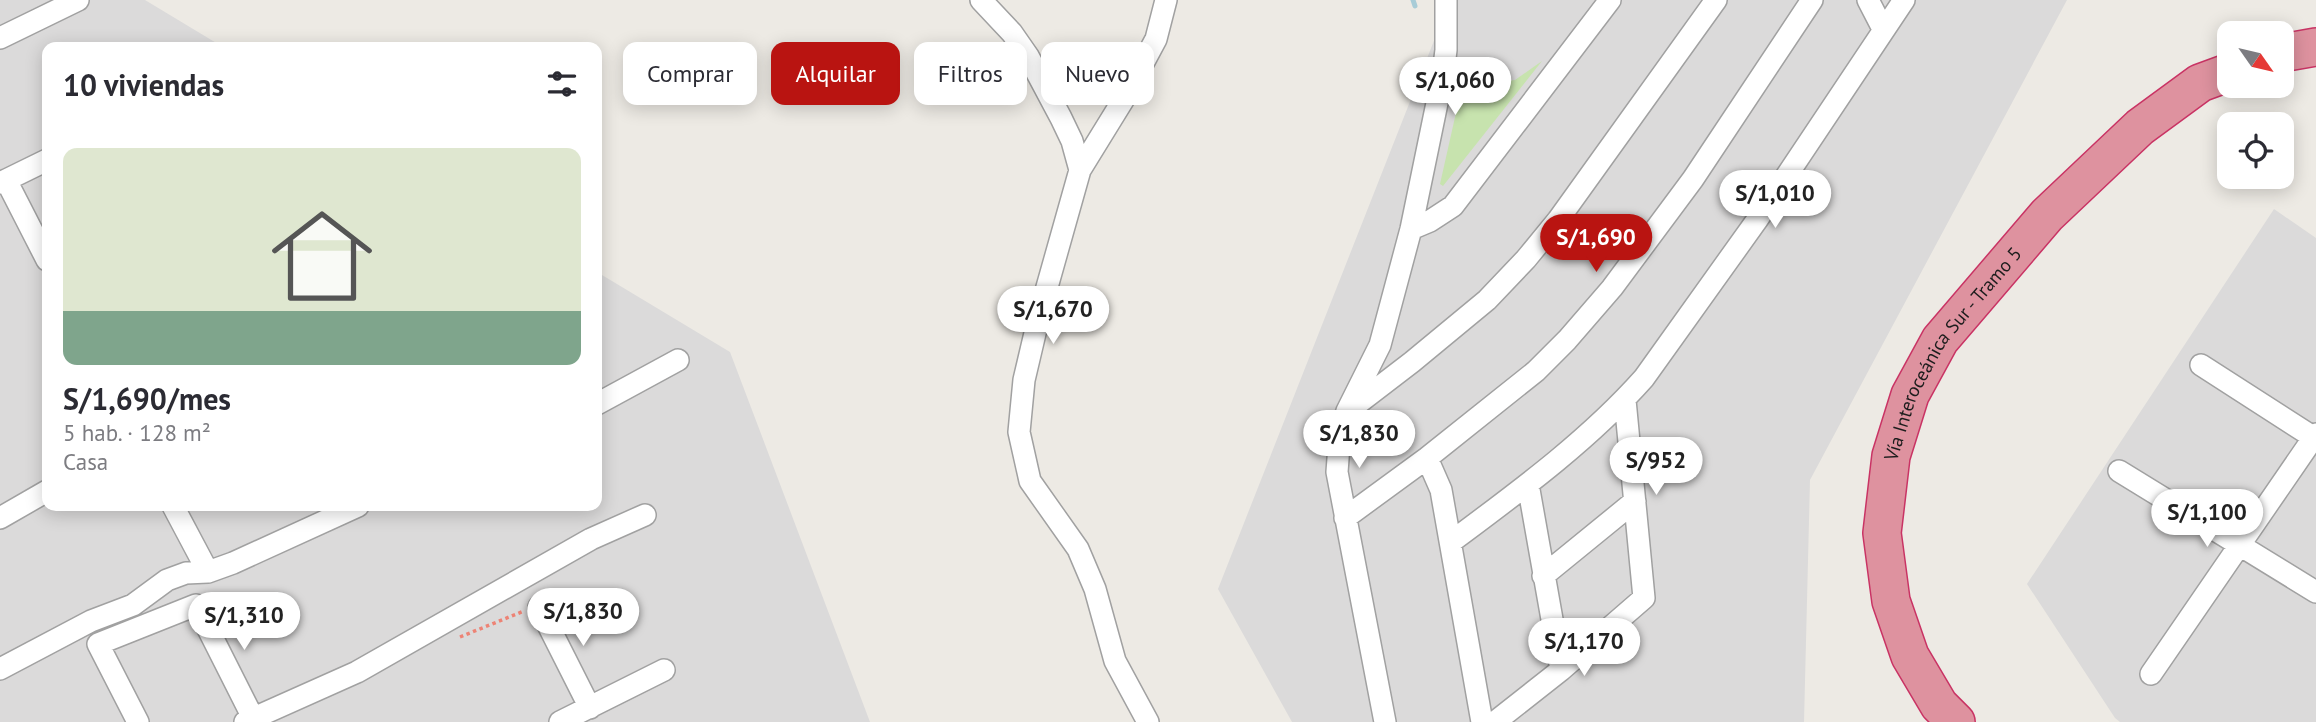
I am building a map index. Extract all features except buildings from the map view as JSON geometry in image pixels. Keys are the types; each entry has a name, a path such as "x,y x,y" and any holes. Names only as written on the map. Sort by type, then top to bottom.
{"highway":[{"path":"2294,51 2316,47"},
{"name":"Vía Interoceánica Sur - Tramo 5","path":"1956,722 1939,705 1910,656 1891,601 1882,533 1891,456 1910,395 1940,340 2047,215 2140,127 2200,83 2217,77"}],"street":[{"path":"0,38 78,0"},
{"path":"981,0 1012,33 1028,56 1062,118 1080,170"},
{"path":"1148,722 1115,661 1095,589 1078,549 1030,481 1019,432 1026,369 1080,170 1125,97 1156,39 1166,0"},
{"path":"1385,722 1337,472 1340,432 1347,411 1380,345 1410,229 1443,74 1446,0"},
{"path":"1410,229 1453,206 1610,0"},
{"path":"1347,411 1487,300 1526,259 1558,220 1716,0"},
{"path":"1345,518 1427,458 1536,371 1593,310 1693,178 1812,0"},
{"path":"1868,0 1883,29"},
{"path":"1451,541 1528,484 1625,400 1670,343 1757,220 1904,0"},
{"path":"42,162 3,182 42,251"},
{"path":"602,401 678,360"},
{"path":"2151,674 2315,437 2201,365"},
{"path":"1494,722 1561,670 1644,598 1625,400"},
{"path":"1427,458 1441,490 1482,722"},
{"path":"2119,471 2316,592"},
{"path":"1528,484 1561,670"},
{"path":"0,518 42,494"},
{"path":"1543,576 1636,500"},
{"path":"176,511 208,572"},
{"path":"0,668 91,621 133,605 167,580 186,573 208,572 347,511"},
{"path":"138,722 98,644 196,605 249,720 357,672 591,539 645,514"},
{"path":"539,607 590,708"},
{"path":"560,722 664,670"}],"path":[{"path":"423,635 442,642 452,640 513,614 539,607"}],"shaded area":[{"path":"0,0 145,0 215,42 42,42 42,511 602,511 602,275 730,352 870,722 0,722"},
{"path":"1450,0 2067,0 1810,480 1804,722 1292,722 1218,589"},
{"path":"2274,209 2316,238 2316,722 2120,722 2027,584"}],"green space":[{"path":"1542,61 1443,186 1440,184 1462,86 1515,80"}],"waterway":[{"path":"1413,0 1415,6"}]}
